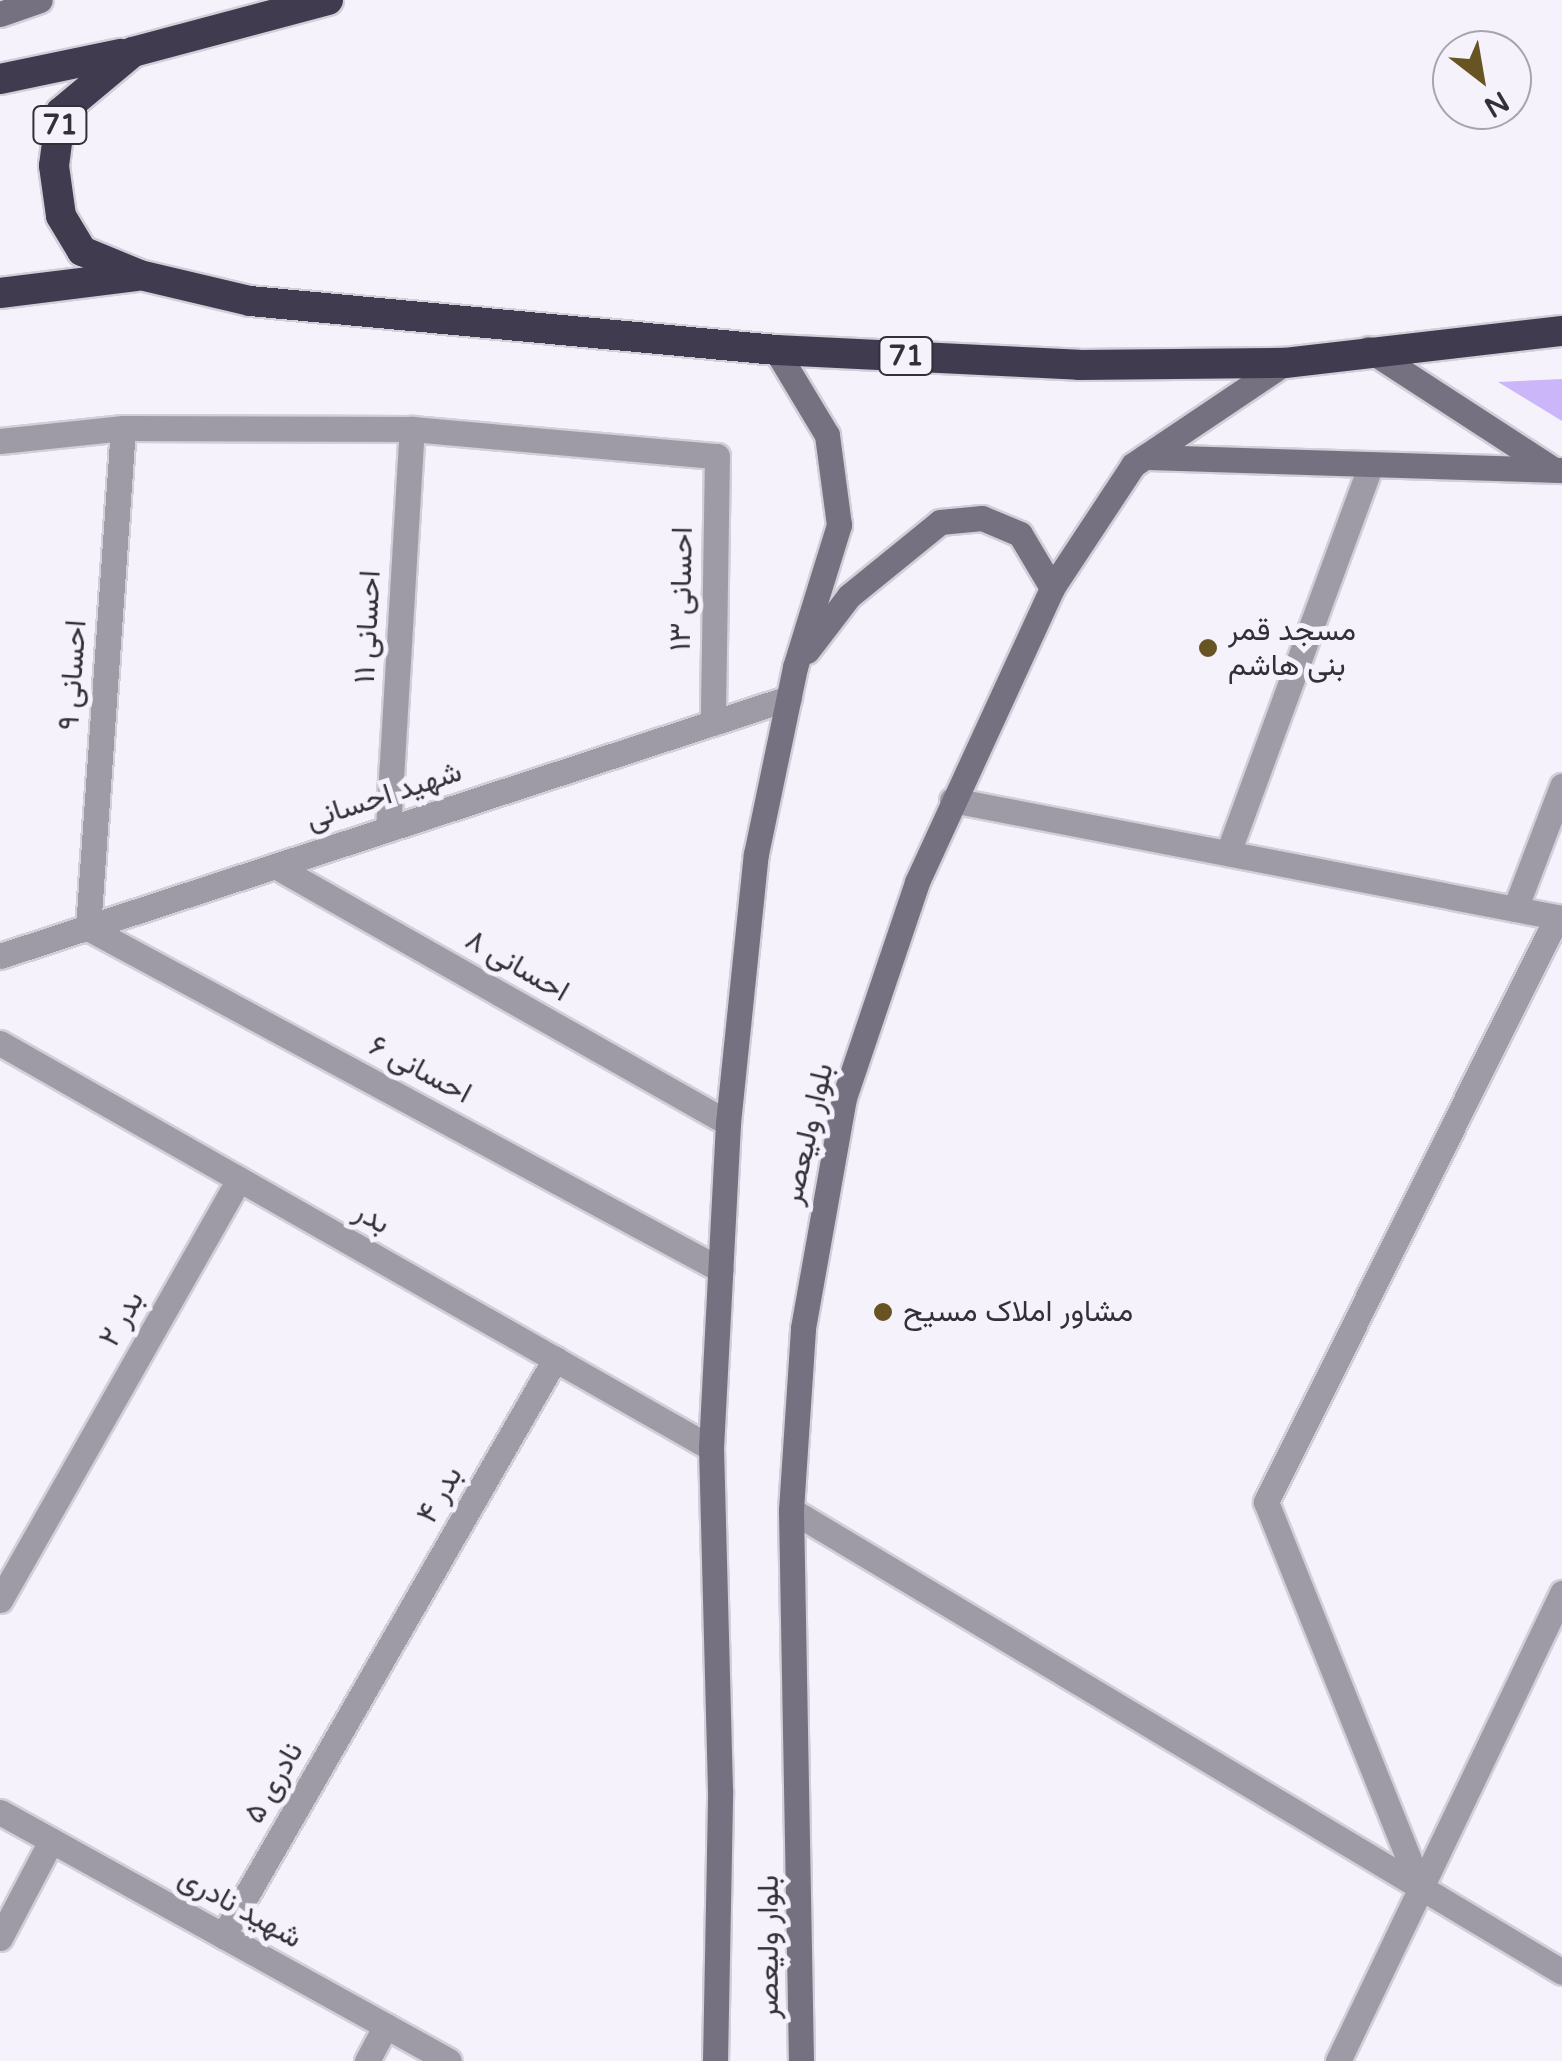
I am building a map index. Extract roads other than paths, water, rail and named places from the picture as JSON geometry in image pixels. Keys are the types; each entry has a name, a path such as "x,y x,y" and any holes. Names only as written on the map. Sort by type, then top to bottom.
{"highway":[{"name":"71","path":"328,0 133,52 61,112 54,166 61,216 82,251 140,275 250,300 776,350 1079,364 1284,363 1368,349 1562,330"},
{"path":"0,79 133,52"},
{"name":"71","path":"0,293 140,275"}],"main road":[{"path":"0,14 40,0"},
{"path":"1368,349 1558,470"},
{"name":"بلوار ولیعصر","path":"715,2061 720,1790 711,1448 728,1123 756,854 795,667 840,525 827,436 776,350"},
{"name":"بلوار ولیعصر","path":"801,2061 791,1510 803,1328 844,1098 952,800 1052,588 1145,456 1284,363"},
{"path":"1145,456 1558,470"},
{"path":"795,667 849,596 940,522 982,518 1020,534 1052,588"}],"street":[{"path":"0,441 124,428 412,429"},
{"name":"احسانی ۹","path":"88,928 124,428"},
{"name":"احسانی ۱۳","path":"412,429 717,456 712,723"},
{"name":"احسانی ۱۱","path":"388,829 412,429"},
{"path":"1228,854 1371,464"},
{"name":"شهید احسانی","path":"0,956 789,698"},
{"path":"1515,909 1562,786"},
{"path":"952,800 1559,917 1266,1502 1420,1887"},
{"name":"احسانی ۸","path":"275,866 728,1123"},
{"name":"احسانی ۶","path":"88,928 720,1270"},
{"name":"بدر","path":"0,1043 711,1448"},
{"name":"بدر ۲","path":"0,1600 238,1179"},
{"name":"بدر ۴","path":"381,1662 555,1359"},
{"path":"791,1510 1562,1972"},
{"path":"1338,2061 1562,1593"},
{"name":"نادری ۵","path":"223,1936 381,1662"},
{"name":"شهید نادری","path":"0,1812 448,2061"},
{"path":"0,1938 51,1841"},
{"path":"367,2061 386,2026"}],"place":[{"name":"مسجد قمر بنی هاشم","path":"1208,648"},
{"name":"مشاور املاک مسیح","path":"883,1312"}]}
